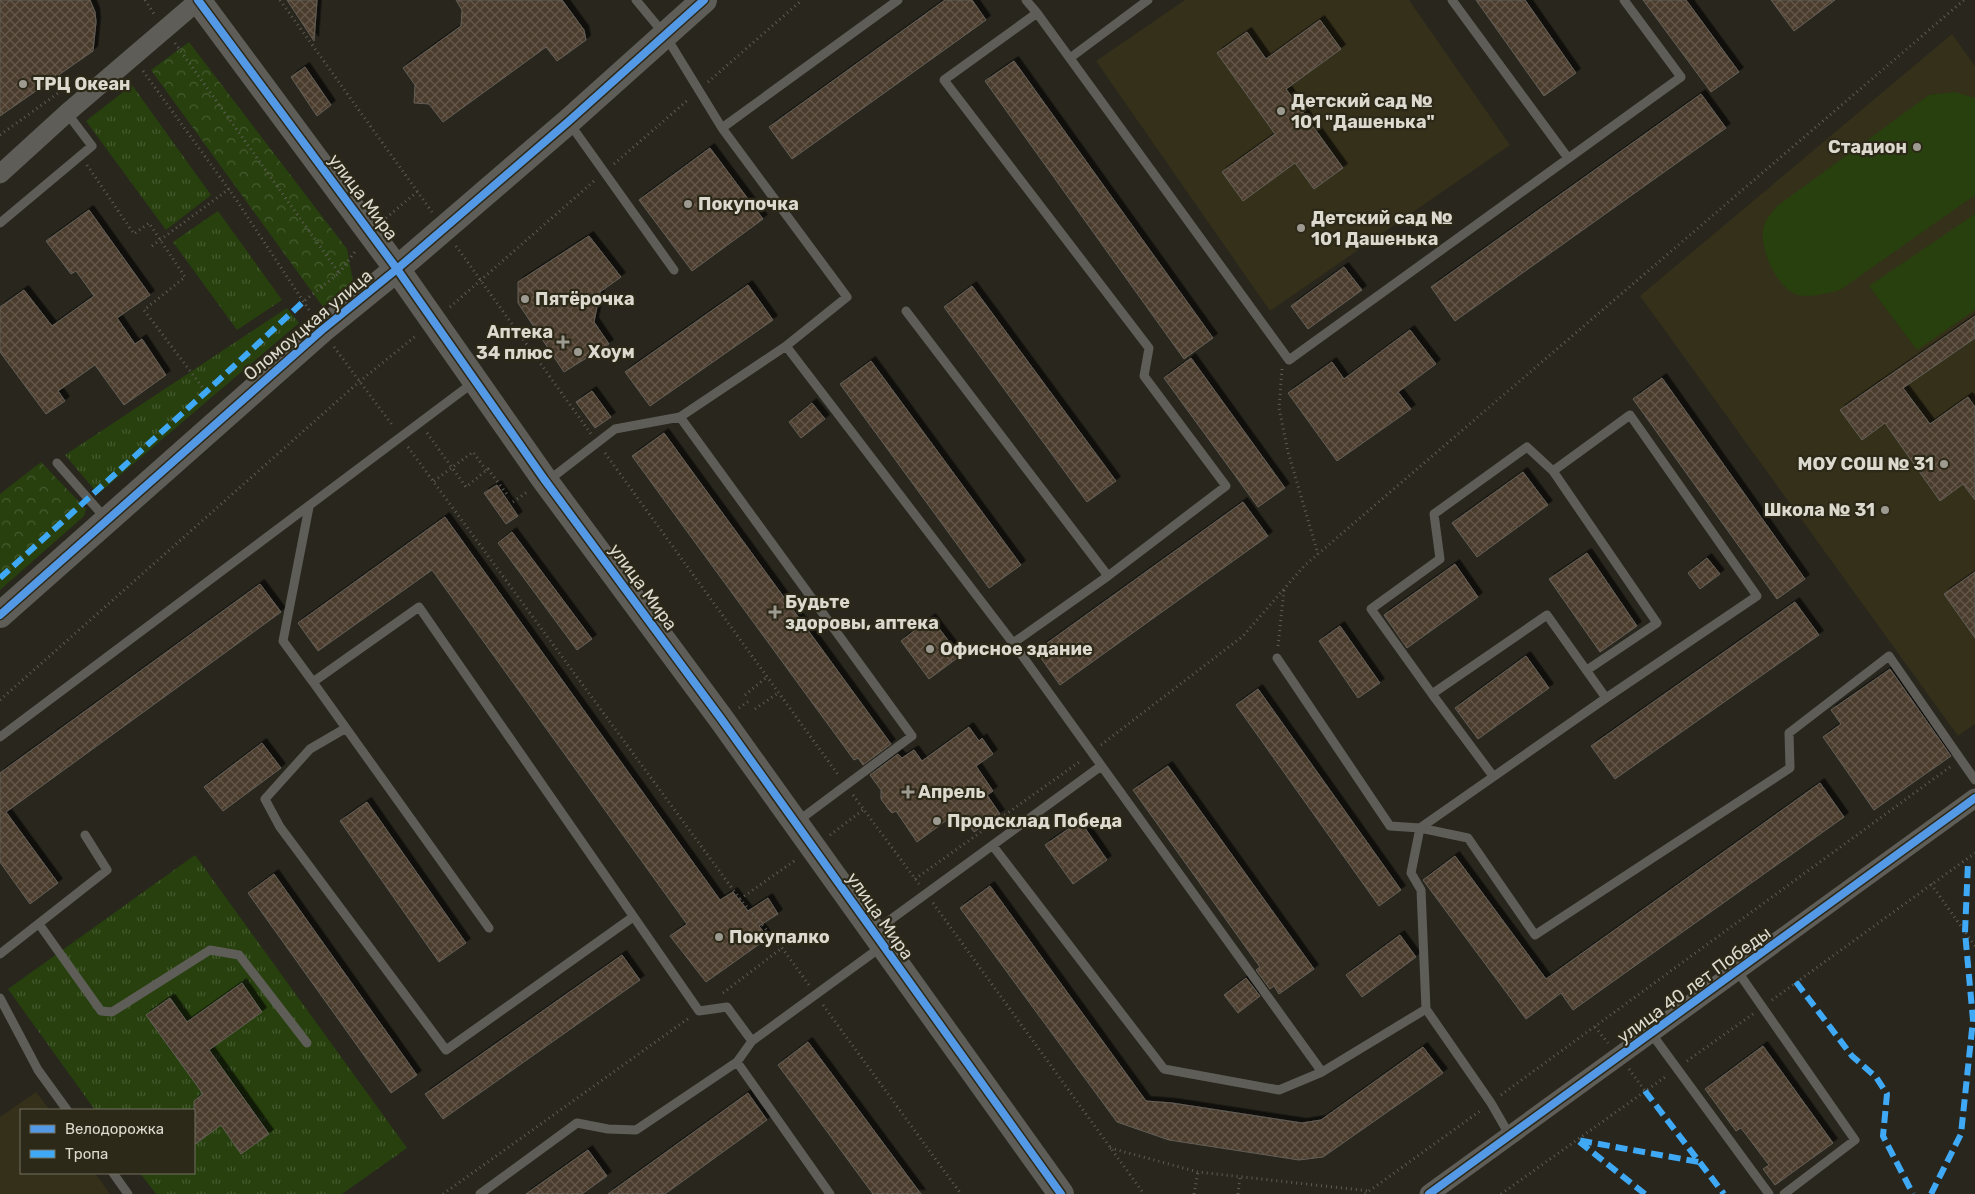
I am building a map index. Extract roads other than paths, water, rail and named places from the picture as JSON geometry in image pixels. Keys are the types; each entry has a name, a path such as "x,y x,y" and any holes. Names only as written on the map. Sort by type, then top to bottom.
{"street":[{"path":"0,174 67,113 198,0"},
{"name":"улица Мира","path":"198,0 397,269 546,482 796,823 1061,1194"},
{"name":"Оломоуцкая улица","path":"0,615 322,330 397,269 569,121 704,0"},
{"name":"улица 40 лет Победы","path":"1429,1194 1738,972 1975,798"}],"lane":[{"path":"546,482 615,429 680,417 786,346 847,297 722,128 664,35 636,0"},
{"path":"722,128 898,0"},
{"path":"1026,0 1290,360 1681,78 1624,0"},
{"path":"1070,58 1148,0"},
{"path":"1452,0 1568,158"},
{"path":"1013,643 1108,576 1226,486 1144,376 1148,348 944,80 1037,13"},
{"path":"0,223 92,146 67,113"},
{"path":"569,121 674,270"},
{"path":"906,311 1108,576"},
{"path":"786,346 1013,643 1322,1072"},
{"path":"0,737 310,507 475,381"},
{"path":"1510,1136 1491,1103 1426,1009 1421,890 1411,873 1420,828 1606,698 1757,596 1630,415 1553,471"},
{"path":"680,417 912,736 796,823"},
{"path":"1493,776 1371,609 1440,559 1434,514 1527,447 1553,471 1657,623 1587,670"},
{"path":"57,463 107,520"},
{"path":"310,507 283,641 489,928"},
{"path":"313,682 419,607 699,1011 727,1007 752,1041"},
{"path":"1432,694 1547,615 1606,698"},
{"path":"1277,658 1390,826 1420,828 1468,838 1535,935 1790,768 1789,733 1889,656 1975,780"},
{"path":"346,728 310,749 265,799 280,827 446,1050 633,916"},
{"path":"480,1194 577,1123 608,1129 636,1130 737,1062 752,1041 816,994 927,894 1101,766"},
{"path":"0,954 107,870 86,835"},
{"path":"993,846 1164,1069 1279,1090 1322,1072 1426,1009"},
{"path":"39,924 101,1011 112,1012 210,950 239,955 307,1043"},
{"path":"1738,972 1855,1140 1784,1194"},
{"path":"0,998 38,1070 66,1109"},
{"path":"1651,1033 1769,1194"},
{"path":"737,1062 830,1194"},
{"path":"114,1174 128,1194"}],"place":[{"name":"ТРЦ Океан","path":"23,84"},
{"name":"Детский сад № 101 \"Дашенька\"","path":"1281,111"},
{"name":"Стадион","path":"1917,147"},
{"name":"Покупочка","path":"688,204"},
{"name":"Детский сад № 101 Дашенька","path":"1301,228"},
{"name":"Пятёрочка","path":"525,299"},
{"name":"Аптека 34 плюс","path":"563,342"},
{"name":"Хоум","path":"578,352"},
{"name":"МОУ СОШ № 31","path":"1944,464"},
{"name":"Школа № 31","path":"1885,510"},
{"name":"Будьте здоровы, аптека","path":"775,612"},
{"name":"Офисное здание","path":"930,649"},
{"name":"Апрель","path":"908,792"},
{"name":"Продсклад Победа","path":"937,821"},
{"name":"Покупалко","path":"719,937"}]}
